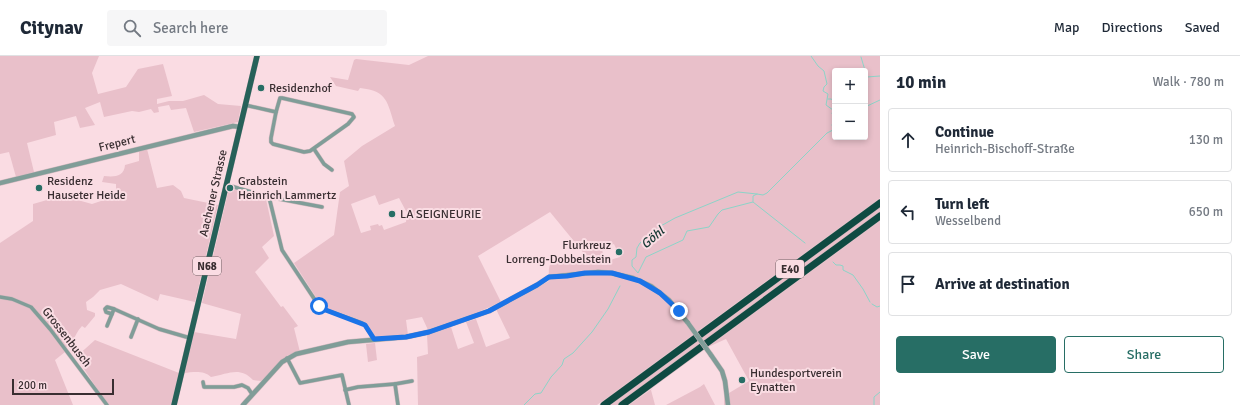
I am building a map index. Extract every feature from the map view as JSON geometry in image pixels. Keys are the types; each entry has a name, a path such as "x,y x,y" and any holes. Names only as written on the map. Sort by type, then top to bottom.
{"highway":[{"name":"E40","path":"604,405 880,203"},
{"name":"E40","path":"622,405 880,216"}],"main road":[{"name":"Aachener Strasse","path":"174,405 257,56"}],"street":[{"path":"282,98 352,114 354,116 348,124 314,149 304,152 273,144 271,142 276,112 279,101 282,98"},
{"path":"245,105 276,112"},
{"name":"Frepert","path":"0,183 233,126 240,127"},
{"path":"314,149 324,164 332,170"},
{"path":"227,185 269,197 322,207"},
{"path":"269,197 282,250 319,306 323,309 365,325 374,339"},
{"path":"243,405 265,379 287,358 296,354 348,342 406,337 429,332 489,311 533,288 549,277 598,272 612,273 633,278 651,286 669,300 688,323 722,371 725,381 728,405"},
{"name":"Grossenbusch","path":"0,297 12,299 31,307 50,329 107,405"},
{"path":"112,314 106,312 105,309 107,307 159,329 190,338"},
{"path":"107,326 114,309"},
{"path":"130,337 138,319"},
{"path":"287,358 300,383 342,375 349,405"},
{"path":"345,390 358,387 412,381"},
{"path":"203,382 204,387 234,387 245,385 252,394"},
{"path":"395,384 398,405"}],"shaded area":[{"path":"0,56 99,56 92,73 98,94 126,87 138,69 163,64 172,96 157,99 157,104 169,101 183,101 204,95 218,104 241,106 238,122 194,132 186,108 171,110 169,105 158,107 159,112 154,113 151,109 139,112 132,111 104,117 100,102 85,108 95,125 80,128 76,116 54,122 56,135 27,143 34,172 16,177 9,152 0,154"},
{"path":"428,56 880,56 880,198 597,405 418,405 417,357 428,354 427,335 451,327 458,349 474,343 466,322 476,319 486,347 510,338 496,309 549,281 550,265 556,258 587,260 582,251 550,212 478,256 501,302 474,314 428,330 422,317 406,320 408,335 371,338 364,325 323,308 294,263 334,235 340,192 349,186 344,161 362,146 395,126 388,104 381,95 376,92 360,88 358,91 336,86 330,77 348,80 354,60 409,65","holes":["375,195 379,205 399,198 407,213 406,222 384,230 382,225 379,226 378,224 370,226 371,230 361,233 351,204","614,244 620,257 604,260 602,249"]},
{"path":"147,149 157,188 173,185 181,191 184,198 218,205 195,302 160,294 158,301 121,284 100,290 86,302 87,310 95,313 95,316 85,328 82,326 67,346 65,352 55,360 73,405 0,405 0,243 33,221 33,204 75,192 71,197 92,204 116,196 116,184 102,182 104,176 115,176 121,174 125,165 139,161 139,151"},
{"path":"229,188 266,199 274,236 262,247 269,258 255,272 281,307 283,306 298,326 294,328 300,352 288,355 261,381 253,380 243,373 238,372 211,377 202,372 184,373 194,332 236,339 241,314 202,303"},
{"path":"880,205 880,214 619,405 607,405"},
{"path":"880,221 880,405 724,405 724,396 749,381 726,339 708,347"},
{"path":"95,340 179,373 171,405 108,405 76,357"},
{"path":"375,343 377,360 368,362 366,344"},
{"path":"704,384 715,405 666,405 700,387"},
{"path":"653,388 651,390 655,405 629,405"}],"waterway":[{"name":"Göhl","path":"811,56 818,66 824,71 827,84 823,91 828,94 826,105 832,109"},
{"name":"Göhl","path":"861,57 864,68"},
{"path":"868,77 880,76"},
{"name":"Göhl","path":"828,99 832,100"},
{"path":"868,106 880,100"},
{"name":"Göhl","path":"753,201 753,196 767,193 827,133 832,130"},
{"name":"Göhl","path":"753,202 722,210 709,227 687,231 683,240 646,257 638,273 632,266 632,260 636,257 637,248 640,243 659,227 675,218 738,192 757,194"},
{"name":"Göhl","path":"753,202 805,243"},
{"name":"Göhl","path":"833,262 836,265 843,266 843,270 853,275 870,302"},
{"name":"Göhl","path":"524,405 535,394 541,393 551,377 562,365 564,359 573,353 592,332 608,309 620,286"},
{"name":"Göhl","path":"872,304 877,307 880,306"},
{"name":"Göhl","path":"874,405 874,397 880,392"}],"place":[{"name":"Residenzhof","path":"261,88"},
{"name":"Residenz Hauseter Heide","path":"39,188"},
{"name":"Grabstein Heinrich Lammertz","path":"230,188"},
{"name":"LA SEIGNEURIE","path":"392,214"},
{"name":"Flurkreuz Lorreng-Dobbelstein","path":"619,252"},
{"name":"Hundesportverein Eynatten","path":"742,380"}],"route":[{"path":"319,306 323,309 362,323 374,339 406,337 429,332 489,311 549,277 598,272 623,275 651,286 669,300 679,311"}]}
